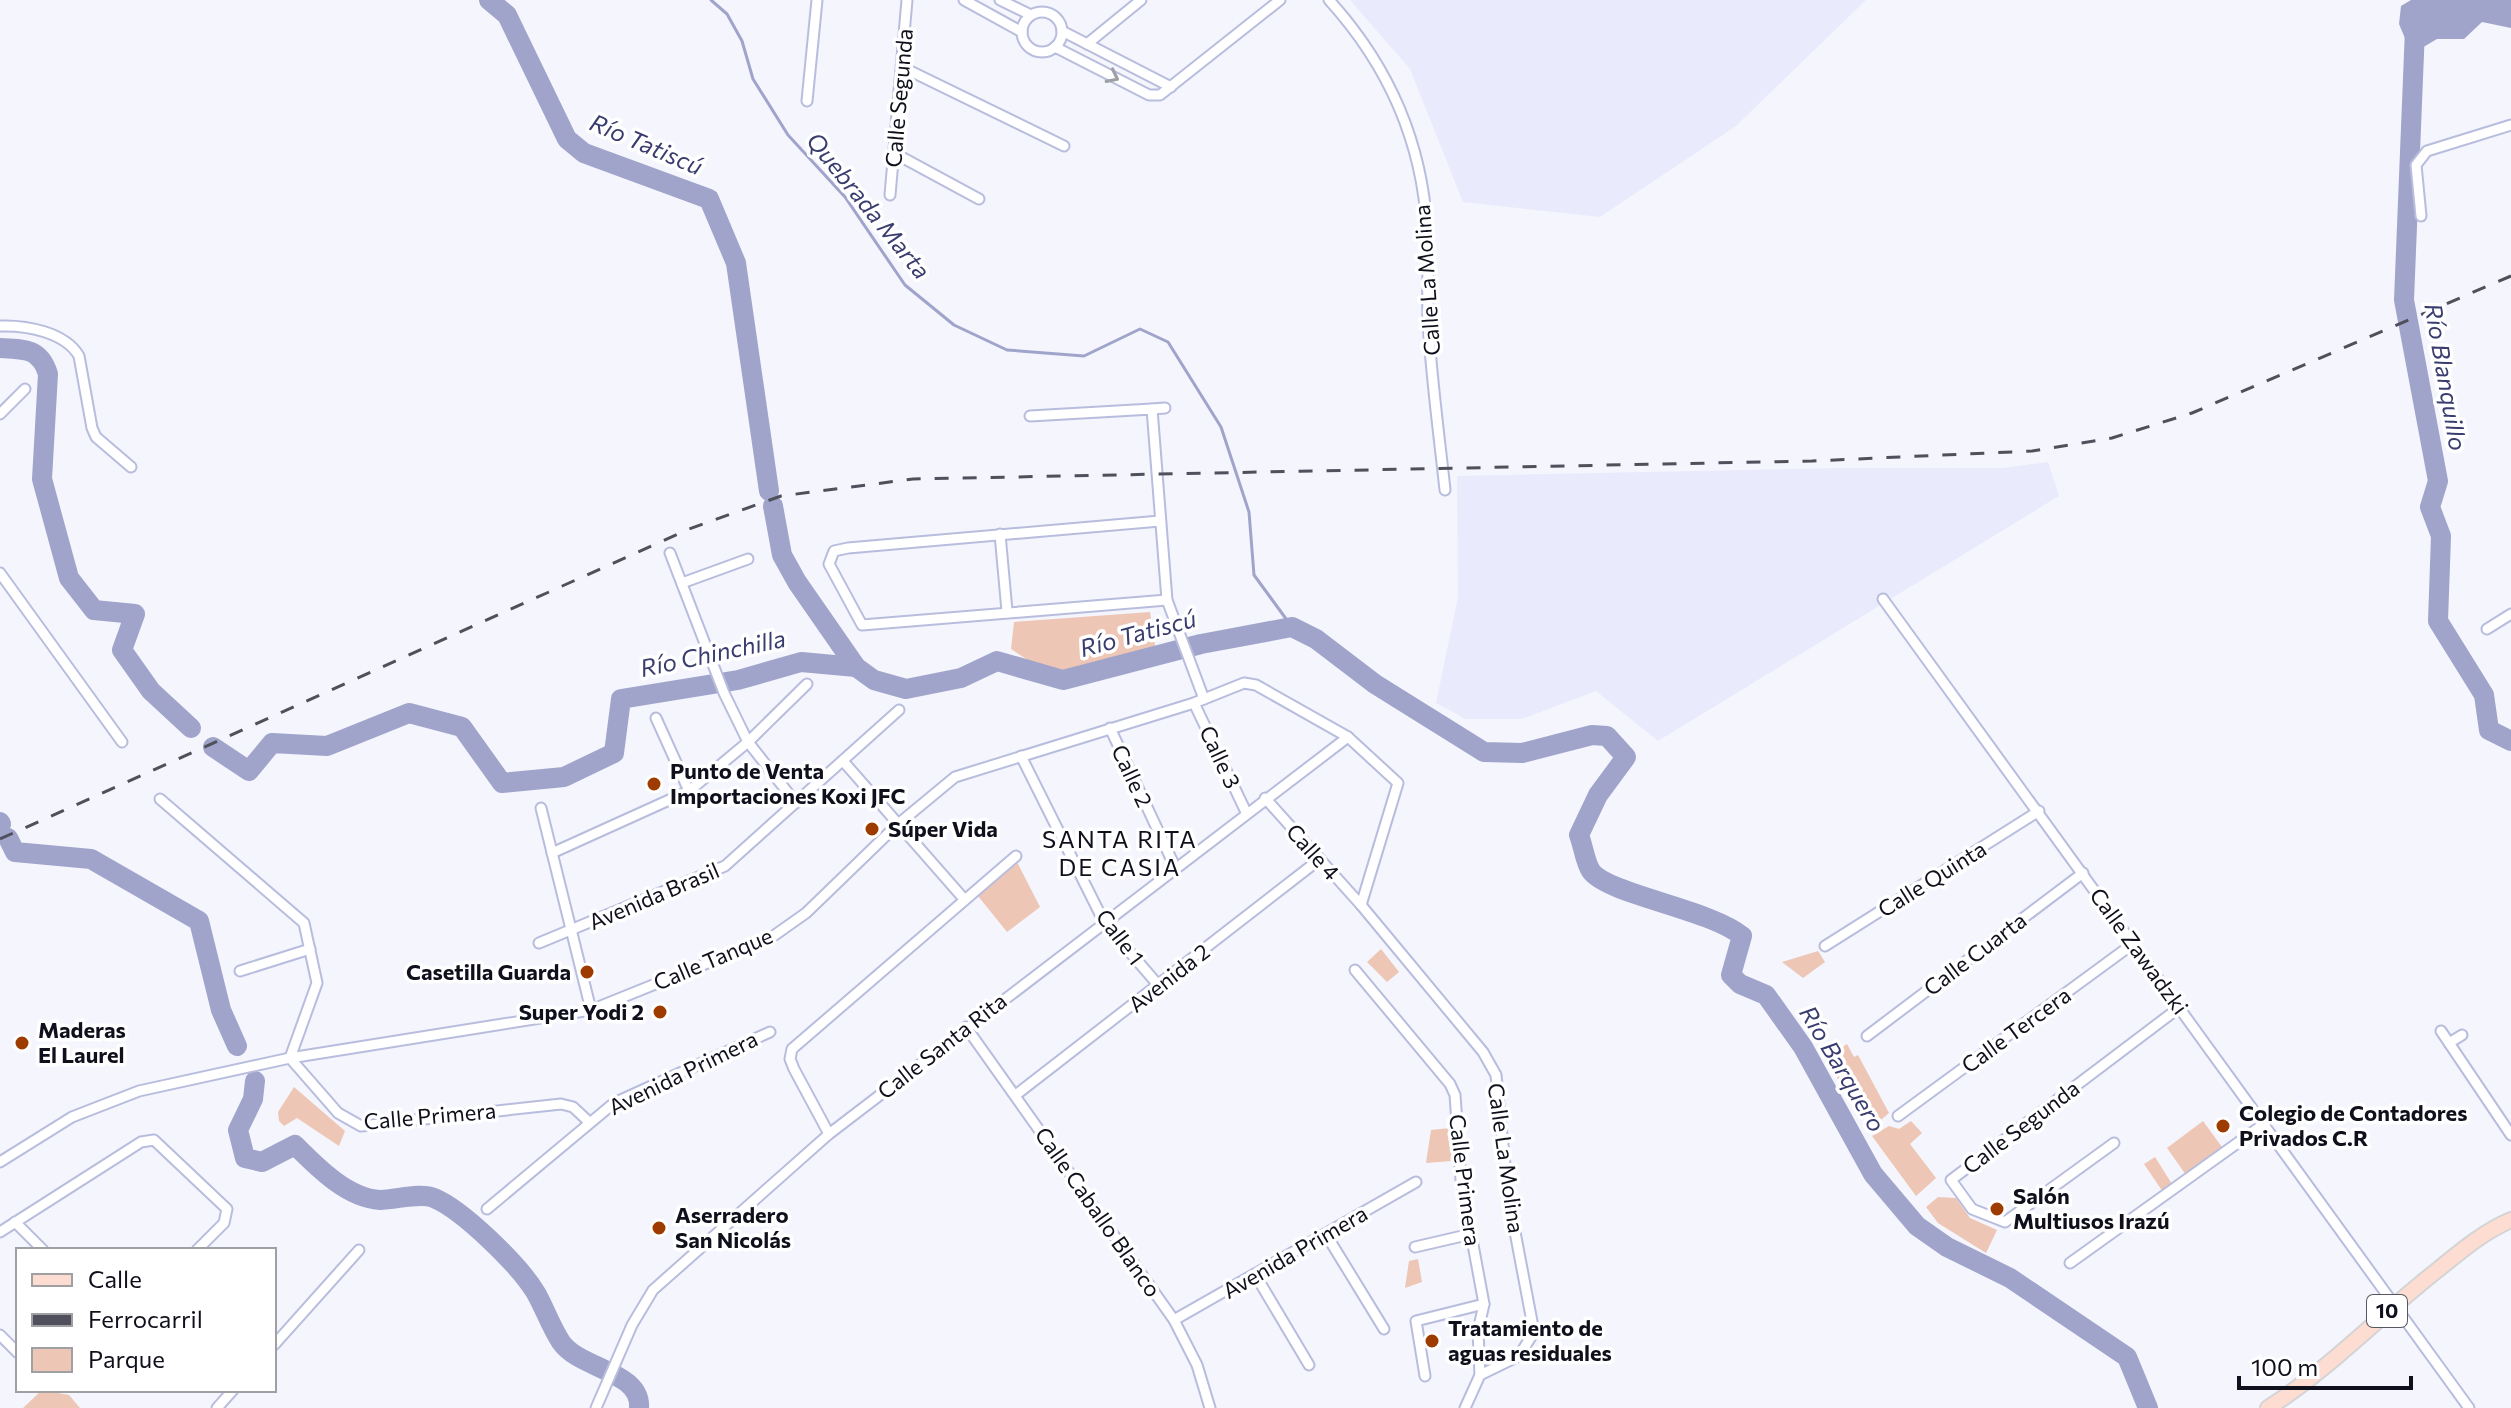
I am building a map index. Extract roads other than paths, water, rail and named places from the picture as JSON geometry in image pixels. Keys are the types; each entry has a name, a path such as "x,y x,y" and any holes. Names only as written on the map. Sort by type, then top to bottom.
{"main road":[{"name":"10","path":"2268,1408 2351,1346 2394,1304 2465,1247 2511,1220"}],"street":[{"path":"807,101 817,0"},
{"name":"Calle Segunda","path":"890,195 907,0"},
{"path":"964,0 1022,32 1031,49 1043,52 1055,47 1062,31 1059,21 1051,14 1041,12 1031,15 1005,1"},
{"path":"1087,44 1141,0"},
{"path":"1055,47 1149,95 1160,95 1280,0"},
{"name":"Calle La Molina","path":"1329,0 1377,61 1402,107 1412,137 1427,226 1428,321 1445,490"},
{"path":"1022,32 1031,15"},
{"path":"1062,31 1171,87"},
{"path":"902,67 1064,146"},
{"path":"2421,216 2416,165 2427,151 2511,125"},
{"path":"894,153 979,199"},
{"path":"0,326 19,326 73,346 79,356 96,437 131,467"},
{"path":"0,414 25,389"},
{"path":"1037,419 1165,408"},
{"name":"Calle 3","path":"1152,409 1167,600 1190,663 1199,701 1246,812"},
{"path":"1160,521 838,549 829,557 829,564 862,625 1167,600"},
{"path":"1000,534 1007,611"},
{"path":"670,553 724,693 748,742 796,803"},
{"path":"682,583 748,559"},
{"path":"0,573 122,742"},
{"name":"Calle Zawadzki","path":"1883,599 2469,1408"},
{"path":"2487,629 2511,614"},
{"name":"Calle Tanque","path":"0,1162 72,1117 139,1091 290,1058 591,1010 772,937 806,913 897,825 955,777 1199,701 1244,683 1256,685 1348,737 1398,783 1361,905"},
{"path":"552,853 689,791 748,742 807,684"},
{"name":"Avenida Brasil","path":"539,943 725,866 899,710"},
{"path":"656,718 689,791"},
{"name":"Calle 2","path":"1110,728 1175,867"},
{"name":"Calle Santa Rita","path":"596,1408 613,1367 653,1290 829,1134 1246,812 1348,737"},
{"name":"Calle 1","path":"1021,756 1104,922 1159,986"},
{"path":"843,761 964,899"},
{"name":"Calle 4","path":"1265,798 1361,905"},
{"path":"160,799 304,923 317,983 290,1058"},
{"path":"541,808 591,1010"},
{"name":"Calle Quinta","path":"1825,946 2039,811"},
{"name":"Avenida Primera","path":"829,1134 790,1059 792,1049 1016,856"},
{"name":"Avenida 2","path":"1017,1094 1320,859"},
{"name":"Calle Cuarta","path":"1867,1036 2083,873"},
{"name":"Calle La Molina","path":"1361,905 1483,1052 1496,1075 1508,1195 1535,1321 1532,1341 1526,1349 1480,1375"},
{"name":"Calle Tercera","path":"1898,1116 2134,943"},
{"path":"240,971 310,949"},
{"name":"Calle Primera","path":"1355,970 1450,1084 1455,1095 1461,1180 1484,1304 1478,1331 1480,1375"},
{"name":"Calle Segunda","path":"2114,1143 2005,1222 1972,1209 1951,1180 2180,1007"},
{"name":"Calle Caballo Blanco","path":"966,1027 1017,1094 1174,1320 1197,1365 1210,1408"},
{"path":"2441,1031 2511,1135"},
{"name":"Avenida Primera","path":"487,1209 588,1121 631,1093 770,1032"},
{"path":"2449,1043 2462,1035"},
{"name":"Calle Primera","path":"290,1058 338,1113 361,1126 561,1104 573,1107 588,1121"},
{"path":"2070,1263 2264,1124"},
{"path":"0,1232 141,1142 154,1140 227,1209 227,1216 199,1248"},
{"name":"Avenida Primera","path":"1174,1320 1327,1236 1416,1182"},
{"path":"15,1222 41,1248"},
{"path":"1415,1247 1471,1234"},
{"path":"1327,1236 1384,1329"},
{"path":"276,1343 359,1250"},
{"path":"1256,1276 1309,1365"},
{"path":"1425,1376 1416,1321 1484,1304"},
{"path":"0,1335 16,1351"},
{"path":"1465,1408 1480,1375"},
{"path":"217,1408 231,1392"}],"water":[{"path":"2411,0 2511,0 2511,28 2482,22 2464,39 2437,39 2420,49 2407,43 2399,24 2401,6"}],"waterway":[{"name":"Río Tatiscú","path":"489,0 507,15 567,139 584,153 709,199 736,263 769,491"},
{"name":"Quebrada Marta","path":"711,0 727,14 742,41 753,79 788,135 845,197 905,285 954,325 1007,350 1084,356 1140,329 1168,342 1221,427 1249,512 1254,575 1292,627"},
{"name":"Río Blanquillo","path":"2437,0 2426,8 2415,29 2404,300 2438,481 2430,507 2441,536 2438,621 2484,695 2489,730 2511,741"},
{"name":"Río Chinchilla","path":"0,348 24,350 36,355 48,374 42,479 69,578 94,610 135,614 122,650 151,691 191,728"},
{"name":"Río Barquero","path":"773,506 782,555 856,667 874,680 906,689 961,678 997,661 1063,680 1201,644 1292,627 1316,639 1375,684 1484,752 1522,753 1592,735 1607,736 1626,757 1598,795 1579,835 1591,871 1617,887 1707,918 1742,936 1731,975 1740,984 1766,995 1803,1047 1873,1174 1917,1226 1947,1247 2010,1278 2127,1357 2148,1408"},
{"name":"Río Chinchilla","path":"213,747 249,771 272,743 327,746 409,713 462,727 502,783 564,777 614,753 621,699 738,680 801,662 856,667"},
{"path":"8,838 15,852 91,859 199,921 221,1010 237,1046"},
{"path":"255,1081 253,1099 238,1130 245,1158 262,1162 295,1145 333,1180 356,1194 380,1200 428,1196 446,1204 475,1226 517,1268 536,1293 561,1342 581,1358 631,1386 639,1408"}],"railway":[{"path":"0,839 689,529 781,496 913,479 1812,461 2032,451 2112,438 2192,413 2511,276"}],"place":[{"name":"Punto de Venta Importaciones Koxi JFC","path":"654,784"},
{"name":"Súper Vida","path":"872,829"},
{"name":"Casetilla Guarda","path":"587,972"},
{"name":"Super Yodi 2","path":"660,1012"},
{"name":"Maderas El Laurel","path":"22,1043"},
{"name":"Colegio de Contadores Privados C.R","path":"2223,1126"},
{"name":"Salón Multiusos Irazú","path":"1997,1209"},
{"name":"Aserradero San Nicolás","path":"659,1228"},
{"name":"Tratamiento de aguas residuales","path":"1432,1341"}],"district":[{"name":"SANTA RITA DE CASIA","path":"1120,854"}]}
